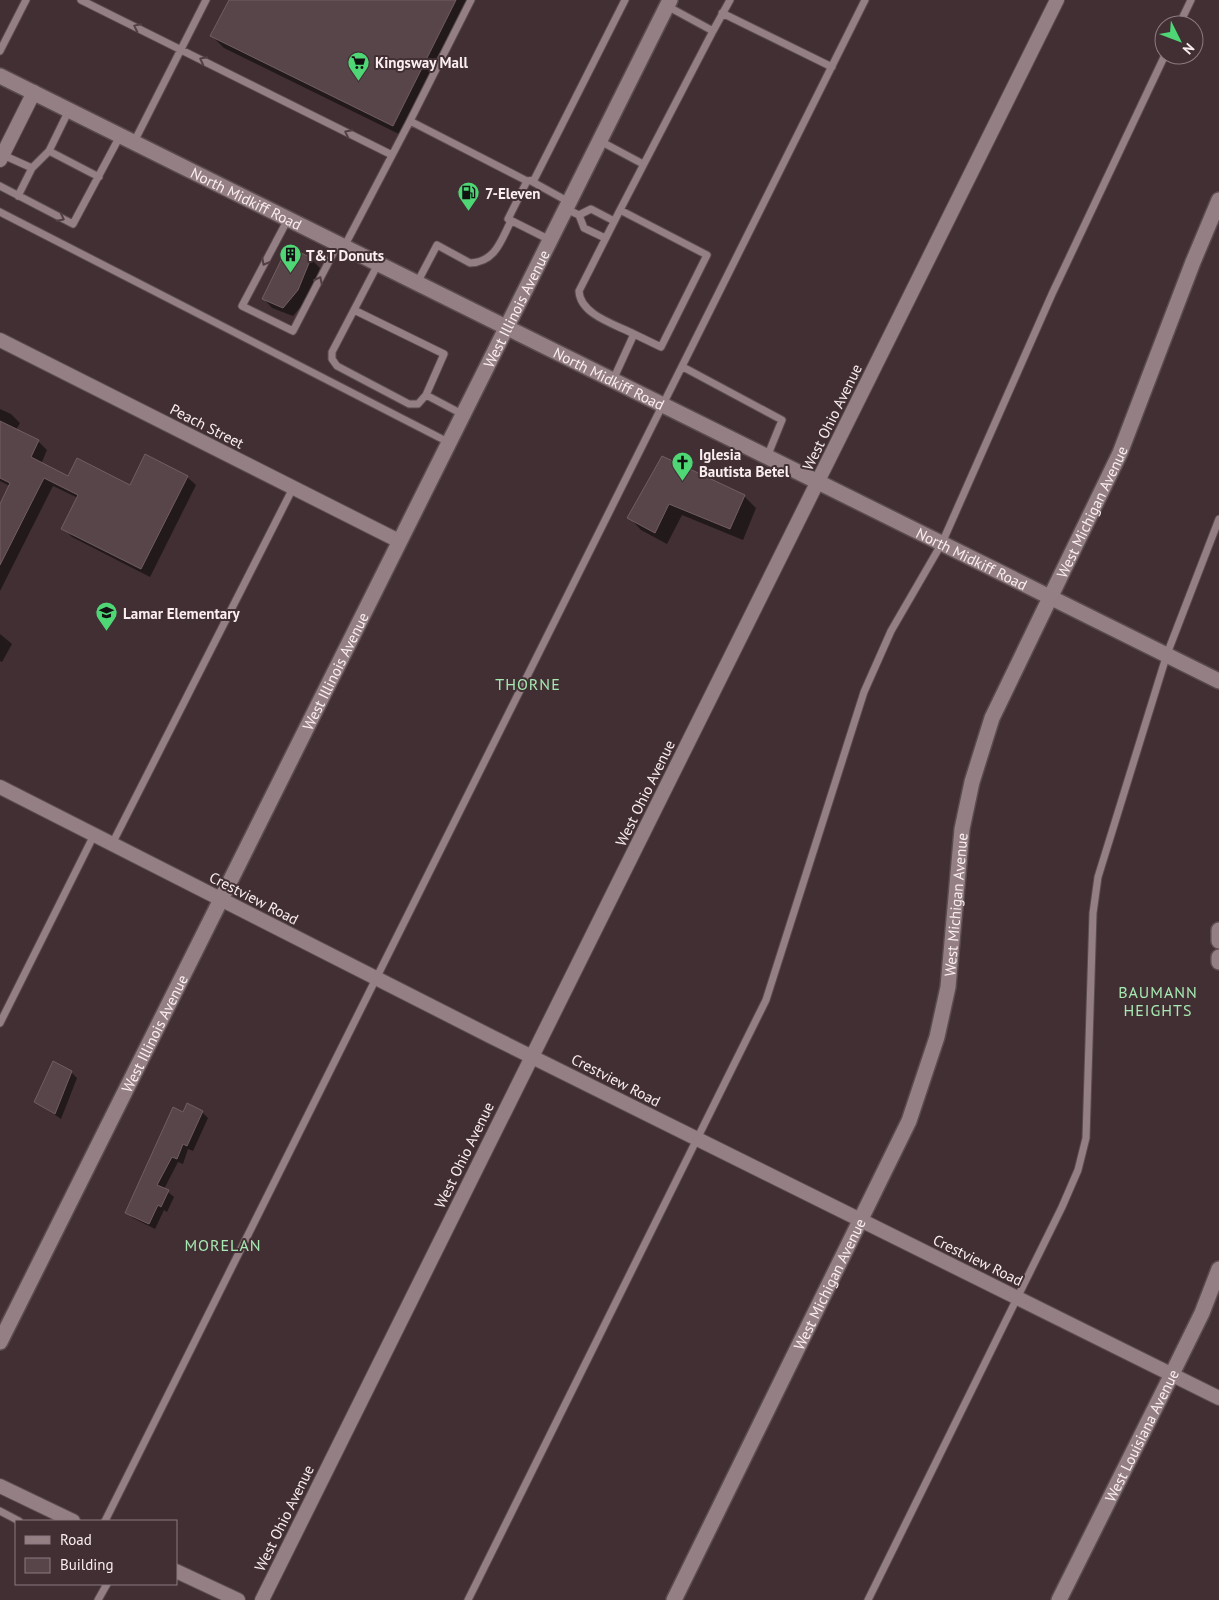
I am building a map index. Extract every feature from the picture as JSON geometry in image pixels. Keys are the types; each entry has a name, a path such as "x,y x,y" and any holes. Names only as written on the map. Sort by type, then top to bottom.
{"main road":[{"name":"West Illinois Avenue","path":"0,1342 462,414 550,240 571,208 600,141 669,3"},
{"name":"North Midkiff Road","path":"0,76 1219,681"},
{"name":"West Michigan Avenue","path":"674,1600 910,1122 937,1037 951,963 962,829 974,773 992,718 1120,453 1219,200"},
{"path":"1219,930 1219,941"},
{"path":"1219,957 1219,962"},
{"name":"West Louisiana Avenue","path":"1059,1600 1202,1313 1219,1269"}],"street":[{"name":"West Ohio Avenue","path":"262,1600 1057,0"},
{"path":"1,158 34,92"},
{"name":"Peach Street","path":"0,340 399,541"},
{"name":"Crestview Road","path":"0,787 697,1139 1219,1398"},
{"path":"1,1489 71,1520"},
{"path":"178,1571 238,1600"}],"lane":[{"path":"0,51 26,0"},
{"path":"81,0 392,155"},
{"path":"134,142 206,0"},
{"path":"288,219 242,306 293,331 392,155 471,0"},
{"path":"550,240 508,219 626,0"},
{"path":"620,210 707,255 661,347 591,312 579,297 579,291 643,164 730,0"},
{"path":"1184,15 1191,0"},
{"path":"106,1520 664,406 832,67 862,1"},
{"path":"669,3 713,31"},
{"path":"722,13 832,67"},
{"path":"468,1600 766,1000 864,692 891,631 942,543 1052,294 1160,65"},
{"path":"18,196 32,168 49,151 69,110"},
{"path":"410,121 529,181 571,208 584,228 605,238"},
{"path":"0,186 73,224 120,135"},
{"path":"600,141 643,164"},
{"path":"49,151 99,177"},
{"path":"1,158 32,168"},
{"path":"571,208 591,209 614,221"},
{"path":"0,212 448,442"},
{"path":"417,284 437,245 470,263 488,259 495,253 511,221"},
{"path":"354,310 444,354 426,395 418,404 409,404 336,366 332,359 332,352 378,264"},
{"path":"613,381 634,334"},
{"path":"683,367 782,420 768,456"},
{"path":"426,395 462,414"},
{"path":"112,844 294,488"},
{"path":"868,1600 1018,1298 1078,1170 1086,1138 1092,913 1098,877 1167,654 1219,519"},
{"path":"0,1022 94,835"},
{"path":"0,1511 17,1520"},
{"path":"98,1600 106,1585"}],"building":[{"name":"Kingsway Mall","path":"229,0 456,0 393,126 210,36"},
{"name":"T&T Donuts","path":"288,246 311,258 298,290 283,308 262,299"},
{"path":"0,421 39,440 31,457 68,476 77,458 130,485 145,454 188,476 141,569 61,529 78,495 44,478 0,565 0,504 10,483 0,478"},
{"name":"Iglesia Bautista Betel","path":"662,456 745,495 730,529 669,504 655,533 627,518"},
{"path":"53,1061 72,1071 55,1114 34,1102"},
{"path":"187,1103 203,1111 187,1146 183,1144 177,1159 172,1157 157,1185 169,1190 161,1207 158,1205 149,1224 125,1213 173,1107 183,1112"}],"place":[{"name":"Kingsway Mall","path":"359,81"},
{"name":"7-Eleven","path":"469,212"},
{"name":"T&T Donuts","path":"290,274"},
{"name":"Iglesia Bautista Betel","path":"683,482"},
{"name":"Lamar Elementary","path":"107,632"}],"district":[{"name":"THORNE","path":"528,684"},
{"name":"BAUMANN HEIGHTS","path":"1158,1001"},
{"name":"MORELAN","path":"223,1245"}]}
